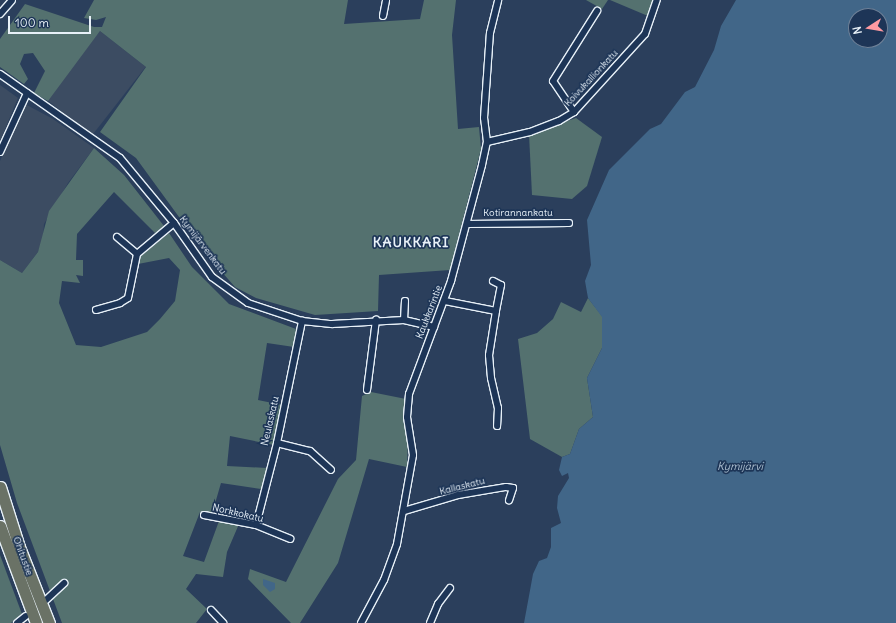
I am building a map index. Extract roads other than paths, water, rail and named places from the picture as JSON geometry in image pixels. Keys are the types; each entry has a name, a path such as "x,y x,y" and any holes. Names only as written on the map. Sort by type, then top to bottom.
{"highway":[{"name":"Ohitustie","path":"0,487 19,547 49,623"},
{"name":"Ohitustie","path":"0,526 36,623"}],"street":[{"path":"0,14 10,2 2,0"},
{"path":"383,16 386,0"},
{"name":"Kaukkarintie","path":"361,623 384,580 397,544 404,512 413,455 406,407 434,327 445,301 467,224 487,142 484,118 490,33 498,0"},
{"name":"Koivukallionkatu","path":"487,142 530,132 559,121 574,112 645,34 657,0"},
{"path":"574,112 553,81 597,11"},
{"name":"Kymijärvenkatu","path":"0,74 120,158 174,222 212,277 229,292 273,313 302,321 332,324 376,320 404,320 434,327"},
{"path":"0,152 26,93"},
{"path":"96,310 120,303 128,298 137,254 174,222"},
{"name":"Kotirannankatu","path":"467,224 569,223"},
{"path":"117,237 137,254"},
{"path":"493,281 501,285 489,355 491,378 498,408 497,426"},
{"path":"404,320 405,301"},
{"path":"445,301 496,311"},
{"path":"367,390 376,320"},
{"name":"Neulaskatu","path":"256,525 277,443 302,321"},
{"path":"277,443 310,452 331,470"},
{"name":"Kallaskatu","path":"404,512 458,495 506,487 513,488 509,500"},
{"name":"Norkkokatu","path":"204,515 256,525 290,539"},
{"path":"46,600 64,583"},
{"path":"430,623 438,604 450,588"},
{"path":"211,610 223,623"},
{"path":"17,623 26,616"}],"water":[{"name":"Kymijärvi","path":"736,0 896,0 896,623 524,623 533,574 539,561 547,558 551,547 551,528 561,523 557,508 558,496 569,478 568,473 562,476 559,470 562,457 570,454 579,429 593,417 587,378 602,348 602,317 588,298 585,281 591,265 587,220 609,170 650,129 661,124 685,92 695,87 714,50 721,26"},
{"path":"263,579 275,583 275,589 270,592 263,585"}],"district":[{"name":"KAUKKARI","path":"411,242"}]}
